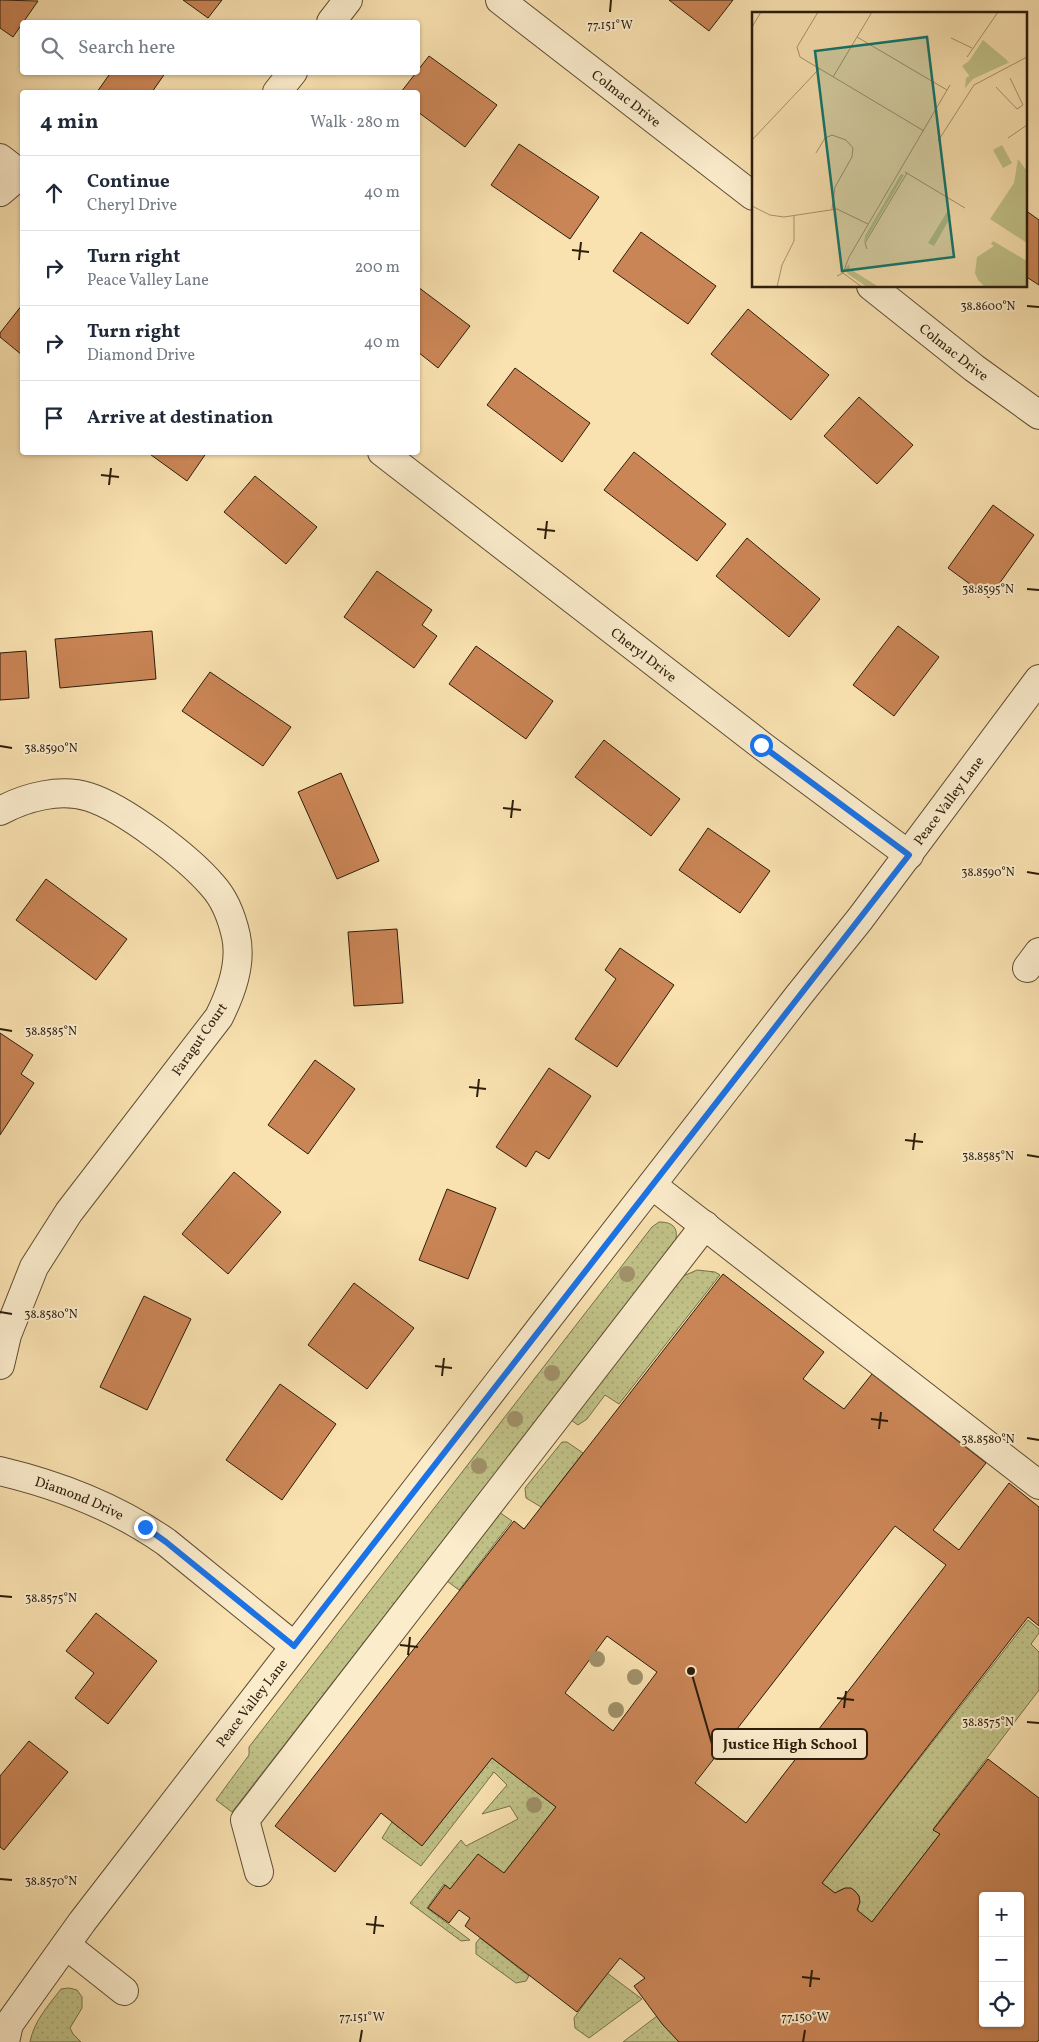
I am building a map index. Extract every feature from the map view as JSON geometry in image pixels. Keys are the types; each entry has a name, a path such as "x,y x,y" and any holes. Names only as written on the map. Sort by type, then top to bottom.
{"street":[{"path":"333,20 348,0"},
{"name":"Colmac Drive","path":"500,0 752,195"},
{"path":"279,90 291,75"},
{"path":"0,158 20,173"},
{"path":"0,192 20,177"},
{"name":"Colmac Drive","path":"874,288 974,368 1039,415"},
{"name":"Cheryl Drive","path":"386,455 761,745 909,855"},
{"name":"Peace Valley Lane","path":"5,2042 9,2024 66,1945 294,1646 909,855 1039,679"},
{"name":"Faragut Court","path":"0,811 11,804 61,793 89,797 127,815 183,857 213,885 227,906 236,938 237,960 231,993 219,1017 69,1212 34,1267 7,1335 0,1365"},
{"path":"652,1184 1039,1485"},
{"path":"259,1872 245,1820 705,1225"},
{"name":"Diamond Drive","path":"0,1471 26,1477 96,1501 145,1527 294,1646"},
{"path":"66,1945 124,1991"}],"green space":[{"path":"659,1222 668,1223 674,1227 676,1230 675,1242 232,1812 216,1800 249,1755 249,1747 652,1227"},
{"path":"697,1270 715,1272 720,1275 619,1404 605,1395 587,1419 578,1425 571,1420 681,1277"},
{"path":"562,1442 567,1442 583,1453 541,1507 526,1498 525,1488"},
{"path":"499,1512 512,1521 459,1590 447,1581"},
{"path":"1028,1620 1039,1629 1039,1633 1031,1644 1039,1652 1039,1690 933,1829 940,1834 872,1922 858,1911 859,1896 854,1891 845,1888 835,1893 822,1883"},
{"path":"492,1758 556,1807 504,1873 450,1889 444,1884 427,1908 470,1940 461,1941 410,1903 461,1840 466,1846 518,1819 510,1806 482,1814 507,1785 494,1772 421,1866 382,1838 392,1822 422,1845"},
{"path":"480,1938 529,1976 526,1981 516,1983 476,1954 476,1943"},
{"path":"607,1973 642,1999 589,2038 575,2028 574,2018"},
{"path":"61,1989 77,1990 82,1997 82,2008 70,2028 81,2042 30,2042 38,2020"},
{"path":"657,2016 679,2042 623,2042"}],"building":[{"path":"0,0 38,1 25,20 20,20 20,27 13,37 0,28"},
{"path":"183,0 222,0 208,18"},
{"path":"669,0 733,0 709,31"},
{"path":"429,56 497,105 465,147 420,113 420,90 403,90 414,75 420,75 420,68"},
{"path":"109,75 164,75 153,90 98,90"},
{"path":"519,144 599,197 570,239 491,185"},
{"path":"1026,211 1039,220 1039,285 1026,277"},
{"path":"641,232 716,286 688,324 613,271"},
{"path":"420,288 470,326 438,368 420,354"},
{"path":"20,308 20,353 0,337 0,333"},
{"path":"748,309 829,375 791,420 711,354"},
{"path":"515,368 590,423 562,462 487,405"},
{"path":"859,397 913,445 877,484 824,436"},
{"path":"634,452 726,524 697,561 604,490"},
{"path":"151,455 205,455 187,481"},
{"path":"255,476 317,527 286,564 224,512"},
{"path":"993,505 1034,535 989,598 948,568"},
{"path":"747,538 820,599 789,637 716,576"},
{"path":"377,571 432,610 422,625 437,636 414,668 344,617"},
{"path":"898,626 939,657 894,716 853,685"},
{"path":"152,631 156,679 60,688 55,639"},
{"path":"476,646 553,701 526,739 449,684"},
{"path":"26,651 29,698 0,700 0,653"},
{"path":"210,672 291,727 263,766 182,711"},
{"path":"604,740 680,799 651,836 575,777"},
{"path":"341,773 379,861 337,879 298,792"},
{"path":"708,828 770,871 740,913 679,870"},
{"path":"46,879 127,939 96,980 16,920"},
{"path":"397,929 403,1003 354,1006 348,932"},
{"path":"620,948 674,985 617,1067 575,1039 616,979 605,970"},
{"path":"0,1033 33,1055 21,1074 34,1083 0,1135"},
{"path":"315,1060 355,1089 308,1154 268,1125"},
{"path":"549,1068 591,1096 549,1159 536,1151 526,1167 496,1147"},
{"path":"234,1172 281,1212 228,1274 182,1234"},
{"path":"447,1189 496,1208 468,1279 419,1260"},
{"path":"723,1274 824,1352 803,1379 844,1409 872,1374 986,1463 933,1530 959,1550 1009,1483 1039,1507 1039,1626 1028,1617 822,1883 835,1893 845,1888 851,1888 855,1891 859,1896 860,1902 857,1910 872,1922 940,1834 933,1830 988,1759 1039,1798 1039,2040 1037,2042 679,2042 663,2025 634,1986 645,1978 620,1958 577,2012 465,1926 470,1918 459,1910 449,1923 428,1908 445,1885 450,1889 478,1854 504,1873 556,1807 492,1758 422,1846 381,1813 335,1872 275,1826 514,1521 524,1529","holes":["895,1526 946,1565 746,1823 695,1783","607,1636 657,1672 613,1731 565,1693"]},
{"path":"354,1283 414,1328 367,1389 308,1345"},
{"path":"144,1296 191,1319 147,1410 100,1387"},
{"path":"280,1384 336,1424 282,1500 226,1460"},
{"path":"96,1613 157,1661 108,1724 75,1698 94,1673 66,1651"},
{"path":"29,1741 68,1772 4,1850 0,1847 0,1776"}],"place":[{"name":"Justice High School","path":"691,1671"}],"route":[{"path":"145,1527 294,1646 909,855 761,745"}]}
